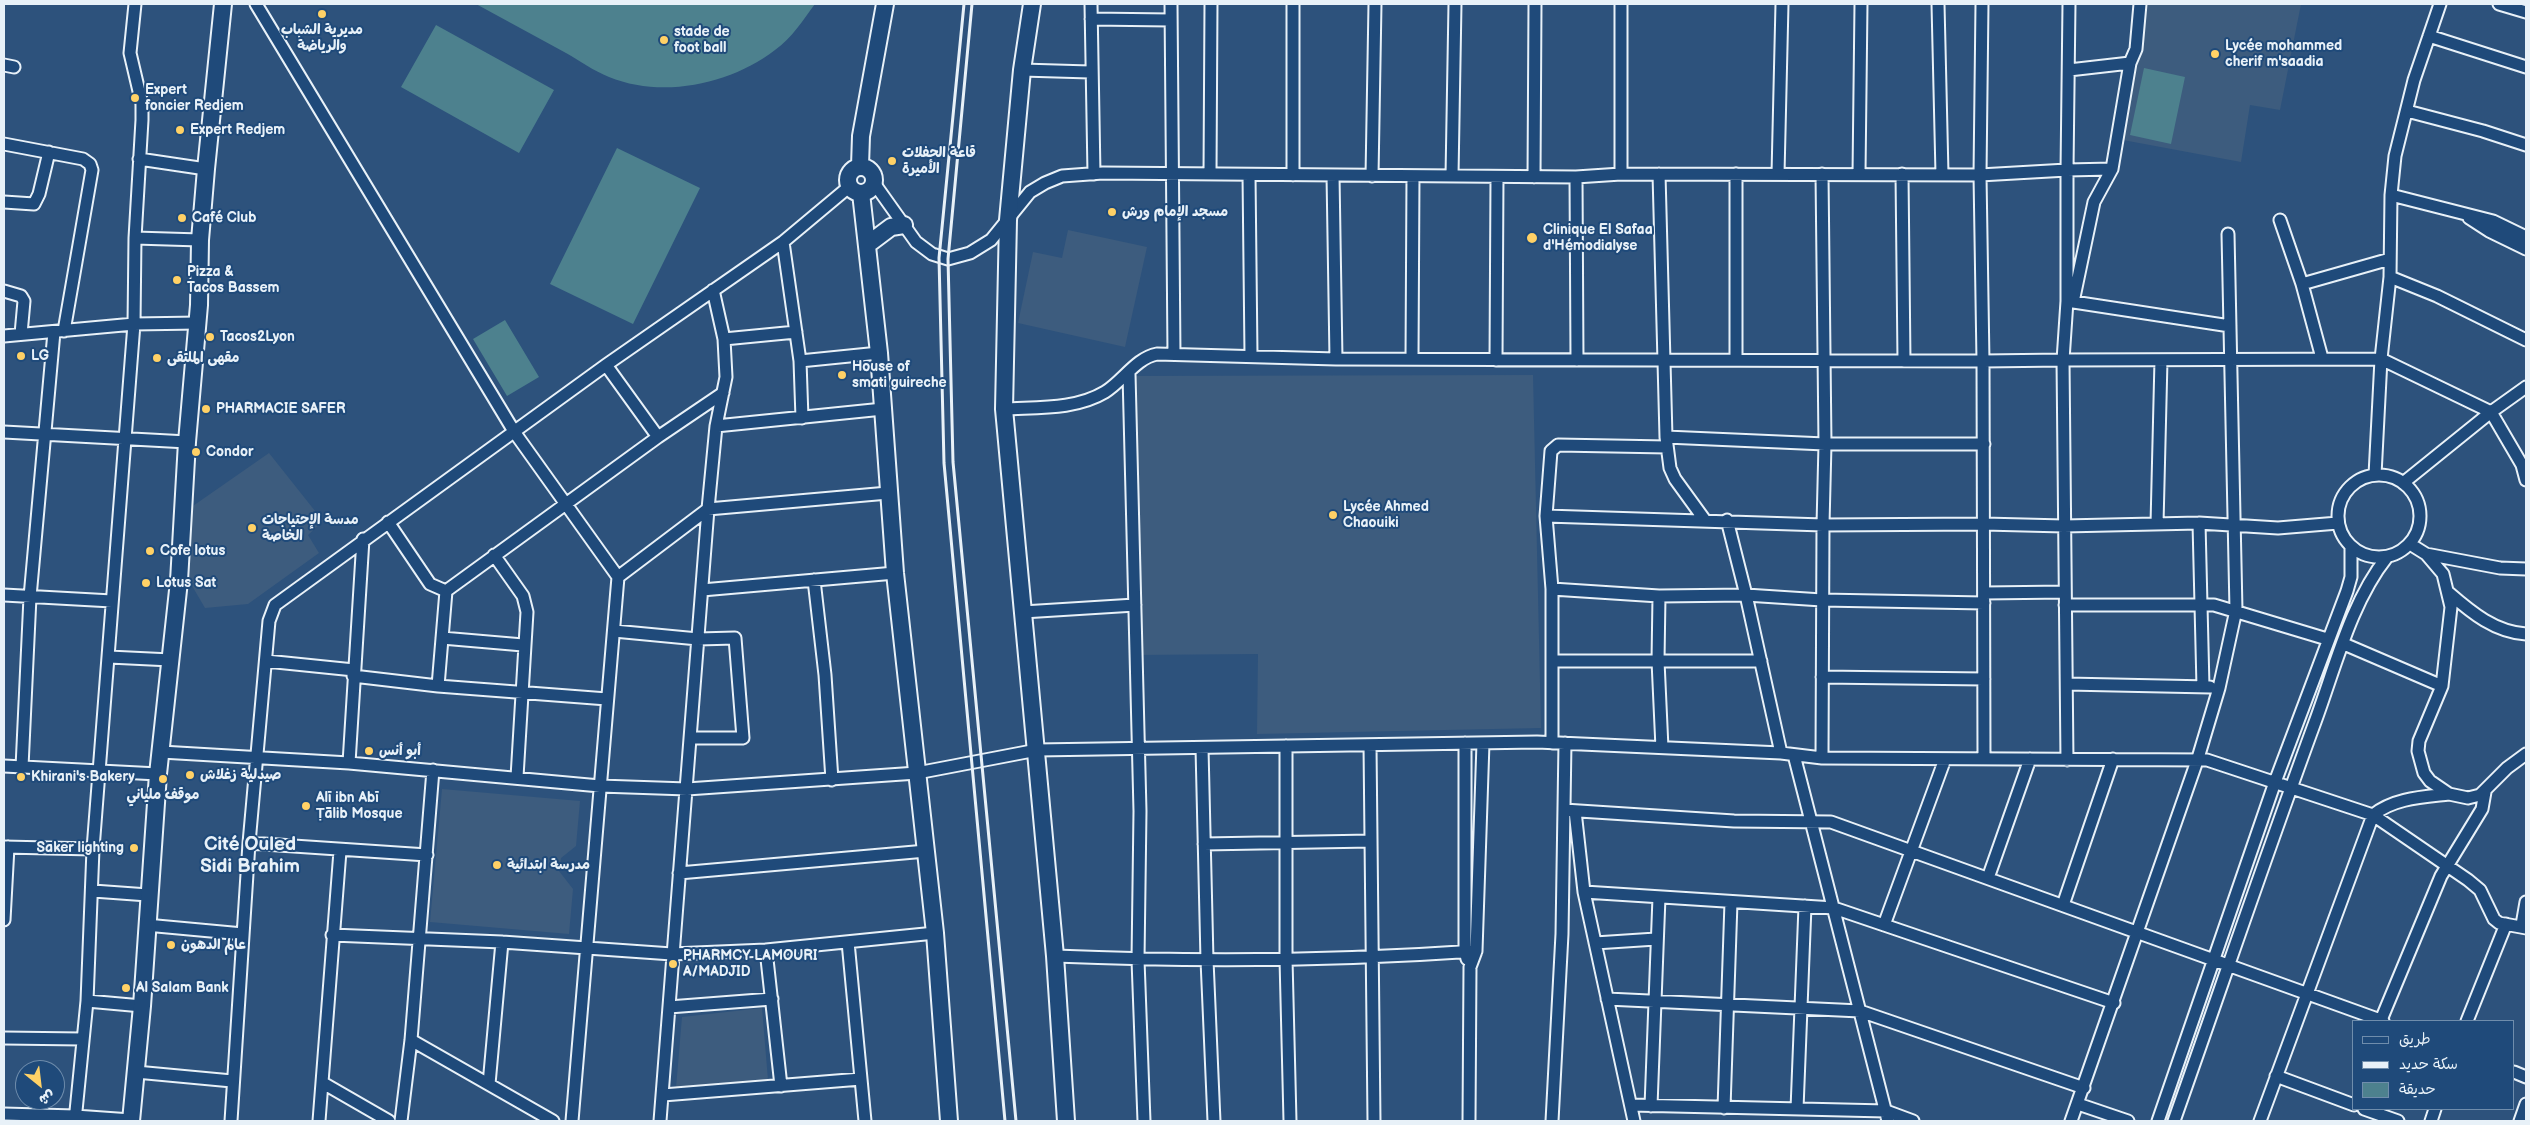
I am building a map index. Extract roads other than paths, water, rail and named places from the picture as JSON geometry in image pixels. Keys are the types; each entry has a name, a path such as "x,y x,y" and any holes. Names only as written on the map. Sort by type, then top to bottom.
{"street":[{"path":"75,1118 87,1001 93,891 93,849 101,771 112,601 134,324 135,238 142,104 130,53 135,4"},
{"path":"209,4 220,26"},
{"path":"4,1114 131,1121 142,1006 148,895 158,774 179,581 187,442 198,323 200,240 223,4"},
{"path":"256,4 515,433 618,577 572,1121"},
{"path":"860,166 861,136 885,4"},
{"path":"1032,4 1022,70 1008,220 1004,409 1055,956 1066,1121"},
{"path":"1091,4 1090,72 1094,174"},
{"path":"1171,4 1174,354"},
{"path":"1210,174 1211,4"},
{"path":"1292,175 1294,4"},
{"path":"1372,176 1375,4"},
{"path":"1452,176 1455,4"},
{"path":"1534,177 1535,4"},
{"path":"1621,174 1622,4"},
{"path":"1778,174 1782,4"},
{"path":"1859,174 1860,4"},
{"path":"1938,4 1942,174"},
{"path":"1982,4 1980,175 1984,444 1984,759"},
{"path":"2069,4 2067,170 2070,301"},
{"path":"2067,760 2063,360 2070,301 2094,202 2112,169 2130,64 2136,49 2140,4"},
{"path":"2374,475 2381,359 2390,277 2391,195 2395,156 2428,36 2440,4"},
{"path":"2498,4 2526,12"},
{"path":"1091,19 1171,20"},
{"path":"2428,36 2526,67"},
{"path":"2069,70 2130,64"},
{"path":"1022,70 1090,72"},
{"path":"2407,111 2483,131 2526,145"},
{"path":"4,144 83,158 90,164 92,170 59,331 46,435 30,597 22,767"},
{"path":"4,202 34,204 39,194 49,152"},
{"path":"139,159 206,168"},
{"path":"231,1121 232,1081 249,843 269,620 275,605 363,539 515,433 606,365 861,188 872,171 860,166"},
{"path":"860,166 849,173 861,188 904,225 924,249 940,258 948,259 980,248 991,240 1030,192 1045,182 1062,176 1094,174 1497,177 1576,177 1621,174 1980,175 2112,169"},
{"path":"1659,174 1666,442 1670,468 1704,520"},
{"path":"1736,174 1736,360"},
{"path":"1822,174 1825,444 1822,525 1822,758"},
{"path":"1902,174 1904,361"},
{"path":"1249,175 1251,355"},
{"path":"1333,175 1336,359"},
{"path":"1412,359 1413,176"},
{"path":"1496,360 1497,177"},
{"path":"1576,177 1578,360"},
{"path":"861,188 879,353 894,573 935,933 949,1121"},
{"path":"2391,195 2493,221 2526,237"},
{"path":"2466,215 2489,231 2526,249"},
{"path":"2280,220 2302,284 2322,358"},
{"path":"867,245 890,227 904,225"},
{"path":"2072,1121 2198,758 2219,688 2236,610 2228,234"},
{"path":"135,238 200,240"},
{"path":"783,242 800,361 802,418"},
{"path":"2302,284 2390,258"},
{"path":"2390,277 2437,296 2526,340"},
{"path":"660,1121 672,954 688,789 708,509 716,426 726,377 724,339 713,290"},
{"path":"4,292 21,296 24,301 21,334"},
{"path":"2070,301 2230,326"},
{"path":"4,336 134,324 198,323"},
{"path":"724,339 796,332"},
{"path":"800,361 879,353"},
{"path":"1004,409 1054,406 1089,400 1129,374 1149,355 1174,354 1336,359 1496,360 1983,361 2381,359 2491,412 2522,465 2526,480"},
{"path":"2157,524 2161,360"},
{"path":"606,365 658,437"},
{"path":"1129,374 1141,856 1138,960 1144,1121"},
{"path":"2403,483 2491,412 2526,387"},
{"path":"438,686 446,591 564,504 723,393"},
{"path":"716,426 883,409"},
{"path":"4,432 187,442"},
{"path":"1552,743 1552,589 1546,516 1551,451 1555,446 1666,442 1984,444"},
{"path":"2374,475 2389,476 2403,483 2413,492 2419,505 2420,518 2417,532 2410,544 2400,552 2387,557 2374,558 2362,554 2351,547 2343,536 2338,523 2338,510 2346,492 2362,479 2374,475"},
{"path":"618,577 708,509 888,493"},
{"path":"1546,516 1727,520 1822,525 1984,524 2064,526 2200,523 2278,528 2338,523"},
{"path":"1727,520 1746,594 1781,753"},
{"path":"388,522 430,584 446,591"},
{"path":"2200,523 2203,687"},
{"path":"350,763 363,539"},
{"path":"2410,544 2426,554 2443,574 2449,593 2451,606 2442,686 2419,741 2418,751 2424,773 2430,781 2449,794"},
{"path":"2158,1121 2275,782 2351,577 2351,547"},
{"path":"2426,554 2500,568 2526,569"},
{"path":"494,556 523,596 527,612 523,645 516,777"},
{"path":"2174,1121 2230,966 2291,787 2344,644 2366,588 2387,557"},
{"path":"702,590 894,573"},
{"path":"814,580 825,676 832,780"},
{"path":"1552,589 1659,596 1746,594 1822,600 1984,598 2065,592"},
{"path":"2449,593 2488,623 2508,632 2526,634"},
{"path":"4,595 112,601"},
{"path":"1659,596 1658,661 1662,748"},
{"path":"2065,605 2202,604 2236,610 2327,639"},
{"path":"1023,612 1135,605"},
{"path":"614,631 698,639 735,638 743,738 691,738"},
{"path":"442,638 523,645"},
{"path":"2344,644 2442,686"},
{"path":"109,657 171,660"},
{"path":"1552,661 1761,660"},
{"path":"266,661 438,686 607,699"},
{"path":"1822,677 1984,678"},
{"path":"2067,684 2219,688"},
{"path":"1465,743 1465,840 1470,951 1469,1121"},
{"path":"1470,951 1480,840 1483,743"},
{"path":"161,752 257,756 350,763 600,786 688,789 917,773 1037,750 1565,743 1781,753 1822,758 2030,760 2198,758 2373,815 2480,890 2494,919 2506,924 2524,927 2526,902"},
{"path":"1565,743 1570,811 1584,892 1634,1121"},
{"path":"1370,745 1374,1121"},
{"path":"1286,746 1286,959 1290,1121"},
{"path":"1202,748 1207,960 1214,1121"},
{"path":"2260,1121 2373,815 2381,808 2406,800 2449,794 2468,798 2480,795 2507,768 2526,754"},
{"path":"1794,755 1887,1116"},
{"path":"1884,925 1945,759"},
{"path":"2063,905 2113,759"},
{"path":"1988,878 2030,760"},
{"path":"4,766 158,774"},
{"path":"401,1121 411,1040 433,770"},
{"path":"2382,1020 2447,866 2475,824 2482,809 2485,792"},
{"path":"1570,811 1734,821 1811,820 1831,822 2139,932 2305,995 2379,1020"},
{"path":"1552,1121 1570,811"},
{"path":"1465,840 1480,840"},
{"path":"1204,844 1371,841"},
{"path":"249,843 340,851 426,855"},
{"path":"4,920 6,847 93,849"},
{"path":"319,1121 340,851"},
{"path":"679,874 926,851"},
{"path":"93,891 148,895"},
{"path":"1584,892 1834,908 2114,1004"},
{"path":"1651,1106 1653,1001 1658,897"},
{"path":"1724,1108 1726,1005 1732,902"},
{"path":"1797,1109 1805,906"},
{"path":"2467,1020 2506,924"},
{"path":"146,925 243,934"},
{"path":"332,935 502,942 672,954 766,950 935,933"},
{"path":"1595,943 1656,939"},
{"path":"489,1084 502,942"},
{"path":"848,942 865,1121"},
{"path":"766,950 781,1086"},
{"path":"1055,956 1138,960 1207,960 1372,958 1470,951"},
{"path":"669,1007 772,999"},
{"path":"1607,999 1860,1011 2084,1088"},
{"path":"87,1001 142,1006"},
{"path":"4,1038 82,1039"},
{"path":"411,1040 553,1121"},
{"path":"136,1072 232,1081"},
{"path":"2276,1076 2352,1104"},
{"path":"663,1095 861,1079"},
{"path":"323,1083 389,1121"},
{"path":"2078,1104 2128,1121"},
{"path":"2520,1121 2526,1104"},
{"path":"1631,1106 1797,1109 1887,1116 1913,1121"},
{"path":"2367,1110 2398,1121"}],"railway":[{"path":"964,4 939,258 944,463 1005,1121"},
{"path":"972,4 948,259 953,462 1016,1121"}],"place":[{"name":"مديرية الشباب والرياضة","path":"322,14"},
{"name":"stade de foot ball","path":"664,40"},
{"name":"Lycée mohammed cherif m'saadia","path":"2215,54"},
{"name":"Expert foncier Redjem","path":"135,98"},
{"name":"Expert Redjem","path":"180,130"},
{"name":"قاعة الحفلات الأميرة","path":"892,161"},
{"name":"مسجد الإمام ورش","path":"1112,212"},
{"name":"Café Club","path":"182,218"},
{"name":"Clinique El Safaa d'Hémodialyse","path":"1532,238"},
{"name":"Pizza & Tacos Bassem","path":"177,280"},
{"name":"Tacos2Lyon","path":"210,337"},
{"name":"LG","path":"21,356"},
{"name":"مقهى الملتقى","path":"157,358"},
{"name":"House of smati guireche","path":"842,375"},
{"name":"PHARMACIE SAFER","path":"206,409"},
{"name":"Condor","path":"196,452"},
{"name":"Lycée Ahmed Chaouiki","path":"1333,515"},
{"name":"مدسة الإحتياجات الخاصة","path":"252,528"},
{"name":"Cofe lotus","path":"150,551"},
{"name":"Lotus Sat","path":"146,583"},
{"name":"أبو أنس","path":"369,751"},
{"name":"صيدلية زغلاش","path":"190,775"},
{"name":"Khirani's Bakery","path":"21,777"},
{"name":"موقف ملياني","path":"163,779"},
{"name":"Alī ibn Abī Ṭālib Mosque","path":"306,806"},
{"name":"Saker lighting","path":"134,848"},
{"name":"مدرسة ابتدائية","path":"497,865"},
{"name":"عالم الدهون","path":"171,945"},
{"name":"PHARMCY LAMOURI A/MADJID","path":"673,964"},
{"name":"Al Salam Bank","path":"126,988"}],"district":[{"name":"Cité Ouled Sidi Brahim","path":"250,856"}]}
